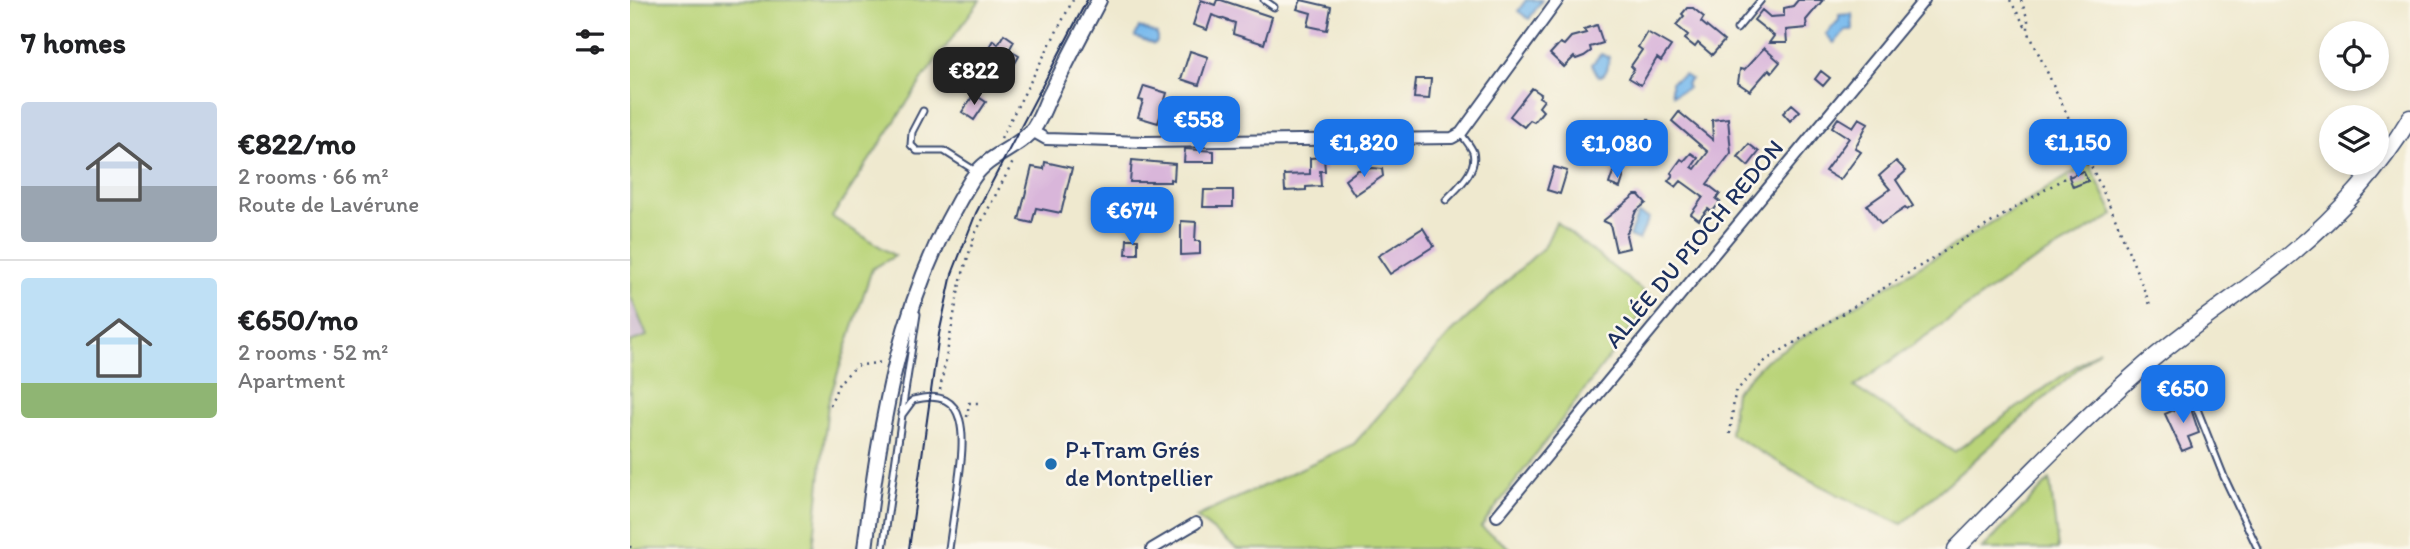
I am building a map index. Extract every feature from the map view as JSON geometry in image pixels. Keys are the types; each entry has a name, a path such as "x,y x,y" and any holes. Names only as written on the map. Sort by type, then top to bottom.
{"main road":[{"path":"864,549 878,442 887,397 911,309 935,247 977,172 990,158 1032,131 1099,0"},
{"path":"1956,549 2044,459 2144,365 2292,253 2331,218 2393,147 2410,118"}],"street":[{"path":"1032,131 1046,139 1144,142 1452,138 1461,133 1558,0"},
{"name":"ALLÉE DU PIOCH REDON","path":"1497,516 1924,0"},
{"path":"1152,549 1196,523"}],"lane":[{"path":"1264,0 1274,7"},
{"path":"1737,29 1762,0"},
{"path":"923,111 912,132 911,145 917,151 944,151 977,172"},
{"path":"1446,200 1473,164 1473,151 1461,133"},
{"path":"883,549 921,281"},
{"path":"902,415 914,400 939,396 946,400 961,419 964,440 949,549"},
{"path":"2195,404 2224,477 2258,549"}],"path":[{"path":"2010,0 2028,31 2114,215 2151,307"},
{"path":"2021,0 2028,20 2028,31"},
{"path":"939,396 960,283 975,234 1013,162"},
{"path":"1730,433 1735,392 1766,360 2089,163"},
{"path":"830,405 839,383 856,366 884,362"}],"shaded area":[{"path":"630,295 647,336 630,342"}],"green space":[{"path":"630,0 980,0 926,74 832,217 895,256 872,269 828,403 813,549 630,549 630,342 647,336 630,295"},
{"path":"2089,163 2114,215 2017,271 1854,387 1954,452 2099,350 1902,524 1836,494 1730,434 1735,392 1766,360"},
{"path":"1556,222 1653,299 1481,527 1511,549 1237,549 1196,517 1354,444 1451,333 1545,246"},
{"path":"2050,480 2058,549 1982,549"}],"water":[{"path":"1526,0 1542,0 1529,19 1518,11"},
{"path":"1852,14 1853,30 1846,30 1834,43 1826,34 1839,20 1839,15"},
{"path":"1139,27 1157,34 1157,42 1154,44 1135,37"},
{"path":"1601,54 1609,57 1606,72 1598,77 1592,64"},
{"path":"1684,75 1691,79 1686,84 1688,88 1673,95 1671,82"},
{"path":"1182,107 1203,113 1200,122 1180,117"},
{"path":"1638,214 1649,218 1639,240 1629,236"}],"building":[{"path":"1201,0 1215,5 1217,0 1221,0 1272,17 1264,44 1233,34 1235,23 1212,15 1207,30 1193,25"},
{"path":"1301,0 1331,7 1327,30 1308,26 1311,13 1297,9"},
{"path":"1798,0 1823,0 1806,20 1807,28 1786,30 1787,43 1769,43 1774,36 1754,20 1762,10 1770,17 1784,16 1784,8 1793,6"},
{"path":"1687,8 1693,8 1704,17 1701,22 1724,41 1712,55 1698,43 1695,47 1685,39 1688,35 1676,25"},
{"path":"1597,25 1603,43 1590,47 1591,51 1584,56 1576,59 1574,57 1564,67 1550,54 1560,43 1564,45 1571,37 1586,33 1584,29"},
{"path":"1647,32 1671,46 1661,61 1657,58 1641,85 1629,78 1634,69 1631,66 1642,50 1638,47"},
{"path":"1004,34 1014,41 1009,50 1019,56 1001,88 988,79 1000,61 990,55 993,52 988,49 993,40 998,44"},
{"path":"1764,48 1780,62 1772,72 1769,69 1750,91 1738,83 1740,69 1744,70"},
{"path":"1190,51 1208,57 1199,85 1181,79"},
{"path":"1821,71 1830,78 1823,86 1815,79"},
{"path":"1416,79 1431,79 1429,99 1414,98"},
{"path":"1144,86 1167,93 1158,123 1138,117 1143,101 1139,100"},
{"path":"1532,88 1541,94 1539,97 1544,100 1539,107 1543,111 1534,122 1530,120 1524,127 1510,116"},
{"path":"974,94 986,102 974,120 962,112"},
{"path":"1792,104 1800,111 1790,121 1783,113"},
{"path":"1679,112 1713,140 1712,120 1728,118 1731,153 1707,184 1720,194 1716,199 1720,202 1712,212 1708,209 1699,220 1691,214 1703,197 1681,181 1676,187 1668,181 1681,159 1684,161 1691,153 1698,158 1692,167 1695,169 1708,152 1672,121"},
{"path":"1838,118 1853,127 1859,118 1868,123 1855,148 1861,152 1840,180 1825,171 1849,138 1832,127"},
{"path":"1648,119 1658,127 1636,156 1626,148 1634,138 1630,134 1638,125 1641,128"},
{"path":"1749,144 1759,152 1748,166 1738,157"},
{"path":"1185,149 1214,151 1214,162 1184,162"},
{"path":"1324,157 1325,171 1320,171 1321,186 1285,191 1284,175 1310,174 1310,158"},
{"path":"1132,160 1175,164 1174,180 1130,182"},
{"path":"1896,161 1906,171 1896,180 1913,206 1907,210 1905,208 1881,224 1867,205 1890,189 1879,176"},
{"path":"1045,162 1072,168 1061,213 1036,208 1032,223 1019,220 1032,167 1044,169"},
{"path":"1554,167 1567,171 1560,194 1547,190"},
{"path":"1382,169 1383,176 1355,195 1345,180 1358,170"},
{"path":"2083,171 2088,181 2073,187 2069,177"},
{"path":"1613,172 1624,175 1620,188 1609,184"},
{"path":"1204,190 1233,190 1233,207 1203,207"},
{"path":"1635,195 1639,195 1646,203 1636,211 1626,235 1629,248 1616,251 1610,224 1603,221"},
{"path":"1181,221 1196,222 1195,241 1200,241 1200,254 1181,255"},
{"path":"1423,228 1434,246 1390,274 1378,256"},
{"path":"1127,239 1138,239 1138,254 1126,254"},
{"path":"2189,403 2199,433 2188,437 2192,447 2182,451 2165,414"}],"tram line":[{"path":"909,549 939,334 952,274 976,213 1087,0"}],"place":[{"name":"P+Tram Grés de Montpellier","path":"1051,464"}]}
